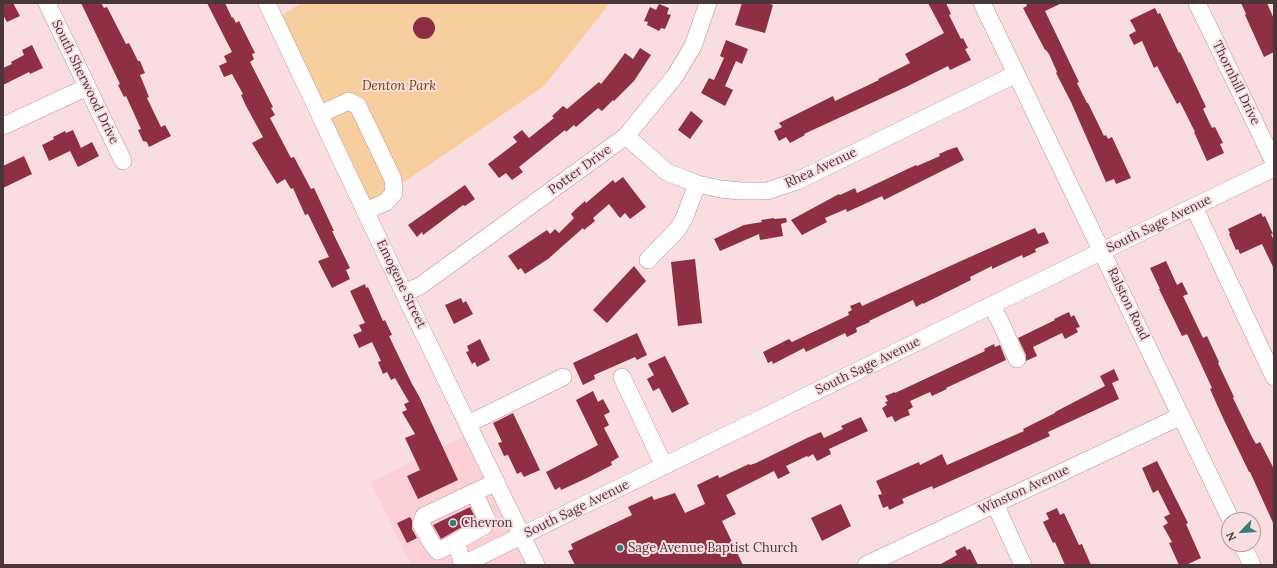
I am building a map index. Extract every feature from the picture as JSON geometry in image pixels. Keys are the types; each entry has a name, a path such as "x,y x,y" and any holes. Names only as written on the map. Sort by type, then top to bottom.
{"street":[{"name":"South Sherwood Drive","path":"47,3 123,161"},
{"name":"Emogene Street","path":"267,3 536,565"},
{"name":"Potter Drive","path":"404,292 420,286 626,136 675,76 693,46 708,3"},
{"name":"Ralston Road","path":"982,3 1227,512"},
{"name":"Thornhill Drive","path":"1197,3 1274,162"},
{"name":"Rhea Avenue","path":"626,136 667,172 697,184 741,192 767,191 797,181 1016,74"},
{"path":"3,126 87,87"},
{"path":"320,114 349,101 358,106 393,179 394,193 386,202 366,211"},
{"name":"South Sage Avenue","path":"462,565 1274,168"},
{"path":"648,260 677,230 684,219 697,184"},
{"path":"1194,207 1274,377"},
{"path":"991,306 999,319 1017,360"},
{"path":"468,424 563,377"},
{"path":"622,377 664,466"},
{"name":"Winston Avenue","path":"866,565 1181,416"},
{"path":"474,492 487,520 484,526 438,551 432,544 421,524 424,516 474,492 496,482"},
{"path":"995,504 1023,565"},
{"path":"456,542 462,565"},
{"path":"1246,552 1252,565"}],"shaded area":[{"path":"468,434 529,565 411,565 371,482"}],"green space":[{"name":"Denton Park","path":"301,3 610,3 544,86 365,209 275,20"}],"building":[{"path":"3,3 13,3 20,16 7,22 3,15"},
{"path":"81,3 101,3 104,8 107,7 126,44 129,43 138,61 140,61 145,73 140,75 149,97 147,98 161,127 165,125 171,136 149,147 147,142 143,141 138,130 141,129 126,96 124,97 118,85 120,84"},
{"path":"207,3 225,3 232,18 233,17 236,23 239,21 255,53 252,54 254,59 250,62 273,107 271,108 275,115 270,118 291,158 294,157 311,189 314,188 334,231 332,231 350,268 346,270 350,279 332,288 318,261 329,257 308,214 305,215 293,188 291,189 285,179 277,184 252,143 263,137 246,106 241,95 243,94 232,74 224,77 219,66 227,62 224,56 232,52"},
{"path":"742,3 767,3 773,5 765,33 735,25"},
{"path":"928,3 946,3 951,14 949,15 961,39 963,38 968,48 965,49 971,60 950,70 948,66 804,134 805,135 790,143 786,137 779,141 774,131 782,127 779,123 833,96 835,101 879,80 878,79 910,63 905,54 944,33"},
{"path":"1026,3 1062,3 1045,11 1079,82 1077,83 1087,103 1104,136 1106,135 1108,139 1112,137 1131,178 1116,184 1114,179 1106,182 1071,102 1056,73 1057,72 1049,54 1045,50 1023,8 1027,6"},
{"path":"1241,3 1267,3 1274,19 1274,52 1264,57"},
{"path":"659,4 669,8 667,14 671,15 665,29 661,28 659,31 647,25 648,22 644,21 650,7 656,10"},
{"path":"1155,8 1158,14 1160,13 1179,53 1180,52 1206,107 1203,109 1212,128 1215,127 1223,143 1220,144 1224,153 1207,161 1180,102 1177,104 1157,66 1154,68 1142,41 1134,45 1129,35 1136,31 1130,20"},
{"path":"424,17 432,20 435,28 432,36 424,39 416,36 413,28 416,20"},
{"path":"726,40 748,49 742,64 736,61 725,86 733,90 725,106 701,93 709,78 714,80 724,58 720,56"},
{"path":"32,45 43,68 30,74 29,72 3,85 3,68 12,64 11,62 24,55 22,50"},
{"path":"640,48 651,55 634,81 614,101 613,100 602,111 598,108 576,127 574,125 566,132 565,130 519,167 523,172 512,180 506,173 499,178 488,164 517,142 513,137 522,130 529,138 554,118 552,116 563,106 567,109 599,82 601,84 625,53 633,59"},
{"path":"691,111 703,121 690,139 678,130"},
{"path":"73,130 81,148 92,142 99,156 78,167 70,151 49,161 42,145 65,131 66,133"},
{"path":"957,147 964,160 884,200 882,196 847,212 846,209 825,218 827,222 802,235 791,220 839,194 840,195 855,188 857,193"},
{"path":"24,156 32,174 3,188 3,166"},
{"path":"623,177 646,207 630,219 625,213 620,218 609,204 593,218 595,221 584,230 583,228 548,259 525,274 521,268 518,270 508,256 547,230 550,234 555,229 559,233 574,218 571,214 585,201 586,203 613,180 615,183"},
{"path":"465,185 475,199 465,206 463,205 423,235 422,232 417,237 408,225"},
{"path":"1261,213 1263,217 1265,216 1273,234 1271,234 1274,241 1274,269 1262,244 1240,254 1238,249 1236,250 1229,234 1228,229"},
{"path":"774,218 786,218 787,222 781,224 783,236 760,240 759,234 720,251 714,239 744,225"},
{"path":"1035,228 1038,234 1044,232 1049,243 1035,249 1036,252 1023,258 1022,255 992,269 992,266 970,277 971,280 916,307 913,300 856,328 857,332 847,337 845,333 806,352 804,348 773,364 772,361 768,363 763,352 789,339 792,342 849,315 848,312 852,310 850,306 860,302 862,306"},
{"path":"695,259 702,323 678,326 671,262"},
{"path":"1166,261 1177,285 1182,282 1188,294 1183,296 1203,338 1207,336 1234,397 1233,398 1252,437 1256,444 1260,442 1274,469 1274,525 1223,418 1210,389 1212,388 1187,334 1182,336 1150,268"},
{"path":"634,266 646,281 607,323 593,310"},
{"path":"365,284 366,288 368,287 383,321 385,320 392,335 389,336 458,480 418,499 407,476 420,470 405,438 415,434 402,412 407,410 404,404 409,402 395,378 391,380 387,372 383,374 378,362 381,361 372,342 359,348 353,335 362,331 359,325 365,323 350,291"},
{"path":"461,298 463,303 466,301 473,314 454,324 445,305"},
{"path":"1069,312 1071,317 1074,315 1080,327 1076,328 1078,332 1065,339 1062,333 1033,347 1037,356 1026,361 1026,355 1018,338"},
{"path":"637,333 647,355 637,360 635,357 594,375 595,379 583,385 573,363"},
{"path":"480,339 490,360 477,367 475,362 472,364 466,352 469,351 467,346"},
{"path":"994,344 995,347 1000,345 1006,360 932,396 930,392 910,401 913,407 908,410 910,415 895,422 892,416 887,418 882,408 887,405 885,402 888,401 885,396 895,393 985,351 984,349"},
{"path":"665,356 689,404 672,413 659,388 653,391 647,379 654,375 648,364"},
{"path":"1114,369 1119,380 1112,383 1119,399 1048,432 1050,436 933,489 932,486 902,499 904,503 889,510 888,506 883,508 878,495 882,494 876,481 919,462 920,465 942,454 947,465 1024,431 1023,429 1105,386 1100,376"},
{"path":"593,391 598,402 603,399 610,412 604,415 609,425 604,428 619,457 611,462 612,465 587,478 561,490 560,487 555,490 546,472 598,445 576,400"},
{"path":"513,413 540,470 524,477 521,472 517,474 508,455 504,456 498,443 502,442 493,423"},
{"path":"861,417 868,431 829,449 831,454 817,461 813,454 808,457 807,456 786,466 790,473 778,479 774,471 726,495 736,514 722,521 743,565 575,565 568,551 573,549 571,544 632,515 628,507 652,496 654,500 675,493 685,513 705,504 697,485 718,475 719,478 749,464 756,463 821,432 824,438 843,429 841,426"},
{"path":"1157,461 1188,523 1186,524 1201,558 1186,565 1179,565 1169,543 1172,542 1163,526 1168,523 1164,517 1170,514 1158,490 1153,493 1142,468"},
{"path":"841,504 851,526 822,541 811,518"},
{"path":"470,507 476,519 441,539 433,525"},
{"path":"1057,508 1060,515 1064,513 1079,545 1082,544 1091,565 1065,565 1055,542 1053,543 1043,522 1049,519 1046,513"},
{"path":"410,517 412,520 412,529 417,538 407,543 397,523"},
{"path":"965,546 967,550 970,549 978,565 939,565 957,555 955,551"}],"place":[{"name":"Chevron","path":"453,523"},
{"name":"Sage Avenue Baptist Church","path":"620,548"}]}
